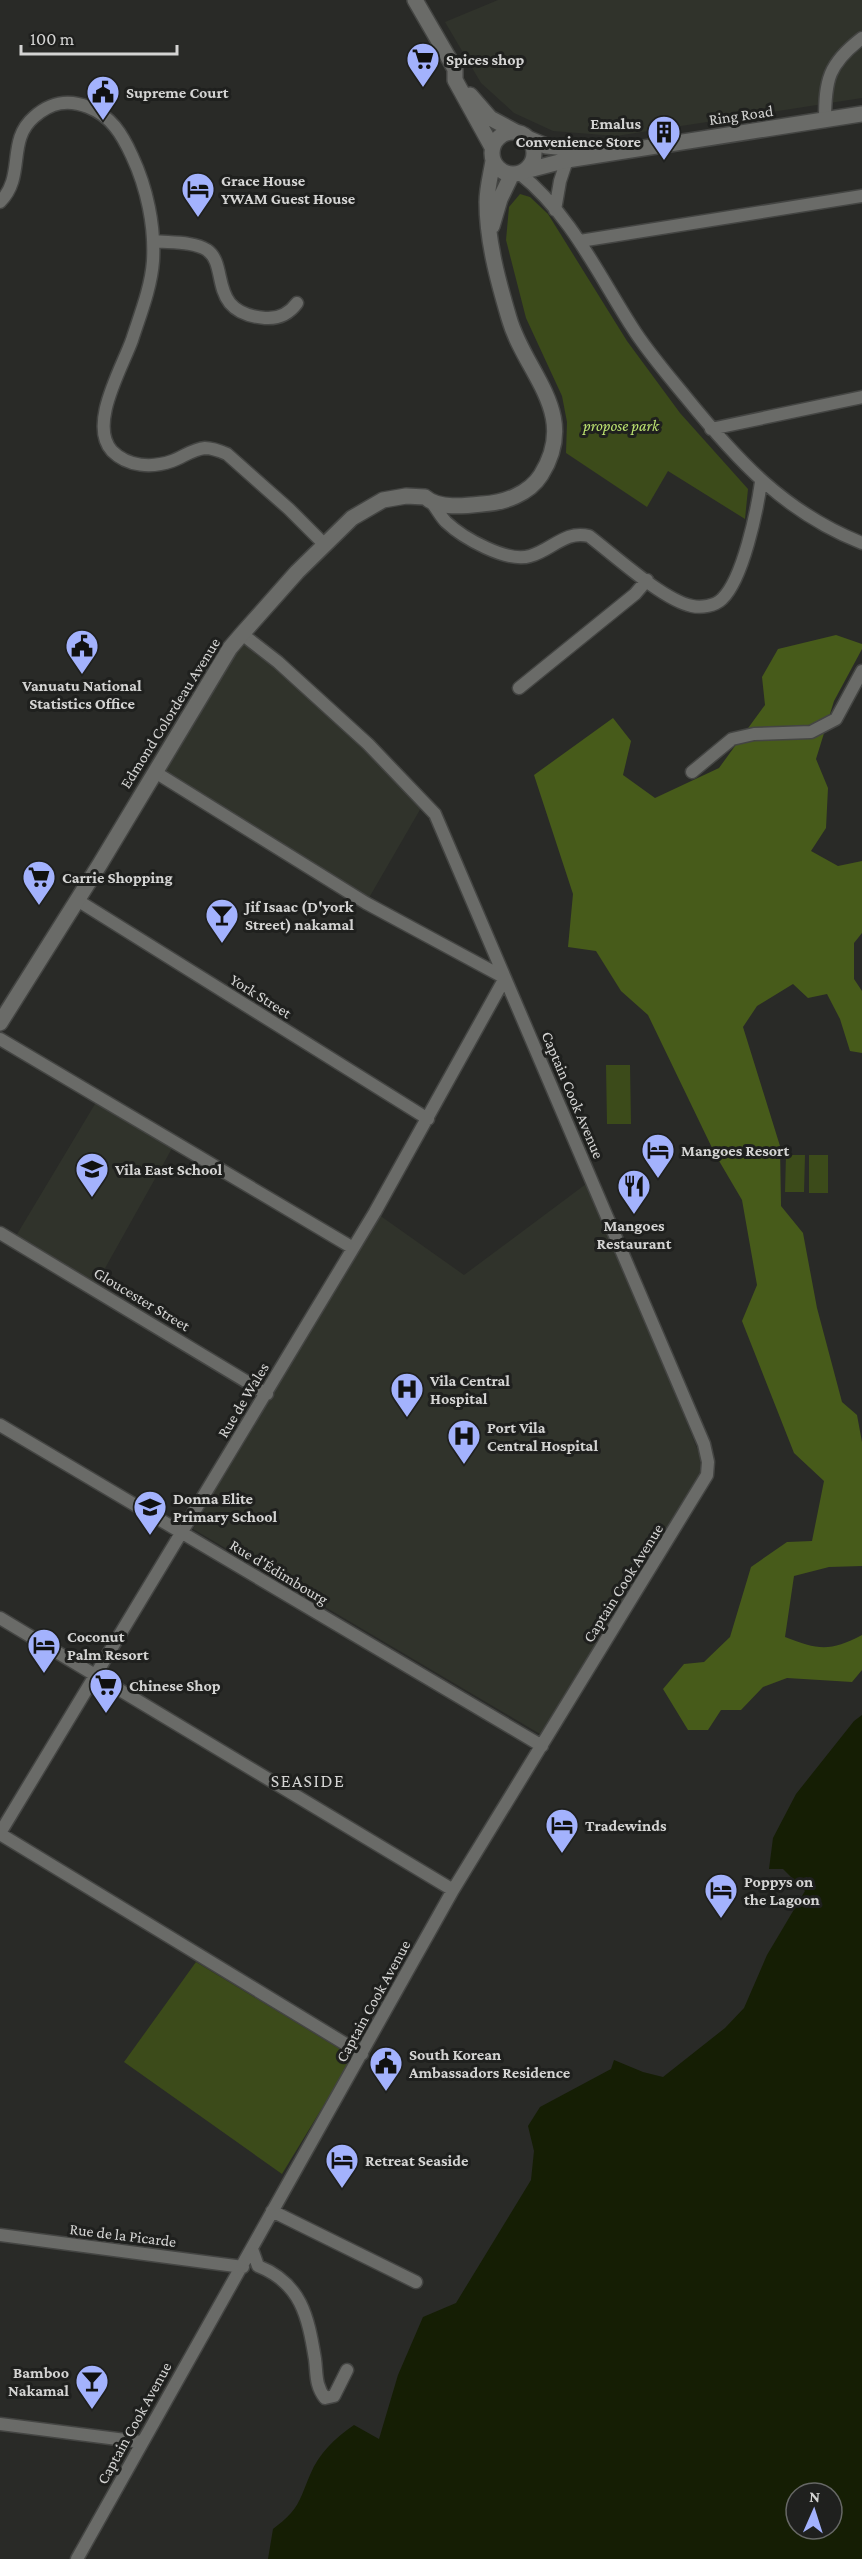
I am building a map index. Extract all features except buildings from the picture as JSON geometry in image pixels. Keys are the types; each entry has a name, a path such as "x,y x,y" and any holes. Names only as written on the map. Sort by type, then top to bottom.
{"street":[{"name":"Ring Road","path":"414,0 455,69 455,80 492,154"},
{"path":"825,122 825,94 828,76 845,51 862,38"},
{"name":"Ring Road","path":"455,80 490,118 546,146 625,152"},
{"path":"0,202 11,188 18,146 24,128 49,106 62,102 80,104 109,119 126,142 146,190 153,241 153,262 147,296 106,407 104,434 111,450 131,463 146,465 173,460 203,448 218,450 227,454 324,544"},
{"name":"Ring Road","path":"518,173 567,160 729,134 825,122 862,114"},
{"path":"489,238 500,199 518,173 534,155 531,143 522,135 499,137 492,154 500,171 518,173 533,185 555,210 580,242 633,329 711,429 761,482 819,523 862,543"},
{"name":"Edmond Colordeau Avenue","path":"0,1023 230,648 324,544 352,518 382,500 406,495 425,497 432,503 467,506 497,503 527,489 539,479 552,459 555,437 553,412 510,322 489,238 487,200 492,154"},
{"path":"555,210 560,181 567,160"},
{"path":"580,242 862,196"},
{"path":"153,241 199,247 209,252 216,262 223,293 239,310 252,316 278,317 286,314 297,303"},
{"path":"711,429 862,397"},
{"path":"432,503 445,521 459,532 503,555 529,556 578,533 589,536 646,580 677,600 692,606 707,606 721,601 730,590 756,516 761,482"},
{"path":"519,688 635,594 646,580"},
{"name":"Captain Cook Avenue","path":"77,2559 453,1890 707,1474 708,1462 704,1444 435,814 368,744 278,662 242,634"},
{"path":"692,772 732,739 754,734 811,732 836,719 862,671"},
{"path":"154,772 366,903 506,978"},
{"name":"York Street","path":"77,900 428,1119"},
{"name":"Rue de Wales","path":"0,1834 94,1675 267,1394 428,1119 506,978"},
{"path":"0,1039 353,1248"},
{"name":"Gloucester Street","path":"0,1233 267,1394"},
{"name":"Rue d'Édimbourg","path":"0,1425 542,1746"},
{"path":"0,1617 453,1890"},
{"path":"0,1834 362,2054"},
{"path":"272,2211 416,2282"},
{"name":"Rue de la Picarde","path":"0,2235 243,2267"},
{"path":"252,2249 258,2266 276,2273 300,2298 315,2359 317,2388 325,2398 334,2396 347,2370"},
{"path":"0,2424 141,2442"}],"shaded area":[{"path":"498,0 862,0 862,98 616,136 553,131 514,113 481,83 445,22"},
{"path":"242,634 425,801 366,903 155,772"},
{"name":"Vila East School","path":"98,1099 175,1143 94,1288 13,1241"},
{"name":"Port Vila Central Hospital","path":"590,1181 700,1456 701,1474 540,1734 193,1529 283,1365 375,1212 464,1275"},
{"path":"862,1715 862,2559 268,2559 273,2529 294,2509 314,2467 328,2447 354,2425 379,2439 398,2375 423,2317 456,2303 531,2180 534,2151 528,2126 540,2107 611,2069 614,2060 643,2072 663,2077 725,2028 744,2008 767,1955 805,1891 783,1869 769,1869 773,1838 796,1794 854,1721"}],"green space":[{"name":"propose park","path":"520,194 530,197 548,214 627,341 680,413 748,489 745,519 668,471 647,507 566,453 567,422 562,396 526,318 506,240 509,207"},
{"path":"836,635 862,644 862,649 834,701 816,759 828,788 826,828 811,851 838,866 862,861 862,933 854,943 854,979 862,991 862,1053 850,1051 840,1019 827,994 808,998 793,984 757,1006 743,1027 780,1146 781,1206 803,1233 817,1308 842,1402 857,1415 862,1442 862,1566 829,1567 794,1576 785,1637 815,1647 832,1647 862,1635 862,1670 852,1682 787,1678 763,1687 741,1710 721,1710 708,1730 688,1730 663,1689 684,1664 704,1662 730,1637 751,1567 787,1542 812,1541 824,1481 794,1453 742,1321 757,1285 742,1200 715,1154 648,1015 621,991 596,951 568,947 573,894 534,775 613,718 631,741 623,775 655,798 719,768 765,705 762,677 778,649"},
{"path":"606,1065 630,1065 631,1124 607,1124"},
{"path":"786,1155 805,1155 804,1192 785,1192"},
{"path":"809,1155 828,1155 828,1193 809,1193"},
{"path":"196,1962 353,2057 282,2174 124,2062"}],"place":[{"name":"Spices shop","path":"423,88"},
{"name":"Supreme Court","path":"103,121"},
{"name":"Emalus Convenience Store","path":"664,161"},
{"name":"Grace House YWAM Guest House","path":"198,218"},
{"name":"Vanuatu National Statistics Office","path":"82,675"},
{"name":"Carrie Shopping","path":"39,906"},
{"name":"Jif Isaac (D'york Street) nakamal","path":"222,944"},
{"name":"Mangoes Resort","path":"658,1179"},
{"name":"Vila East School","path":"92,1198"},
{"name":"Mangoes Restaurant","path":"634,1215"},
{"name":"Vila Central Hospital","path":"407,1418"},
{"name":"Port Vila Central Hospital","path":"464,1465"},
{"name":"Donna Elite Primary School","path":"150,1536"},
{"name":"Coconut Palm Resort","path":"44,1674"},
{"name":"Chinese Shop","path":"106,1714"},
{"name":"Tradewinds","path":"562,1854"},
{"name":"Poppys on the Lagoon","path":"721,1919"},
{"name":"South Korean Ambassadors Residence","path":"386,2092"},
{"name":"Retreat Seaside","path":"342,2189"},
{"name":"Bamboo Nakamal","path":"92,2410"}],"district":[{"name":"SEASIDE","path":"308,1781"}]}
